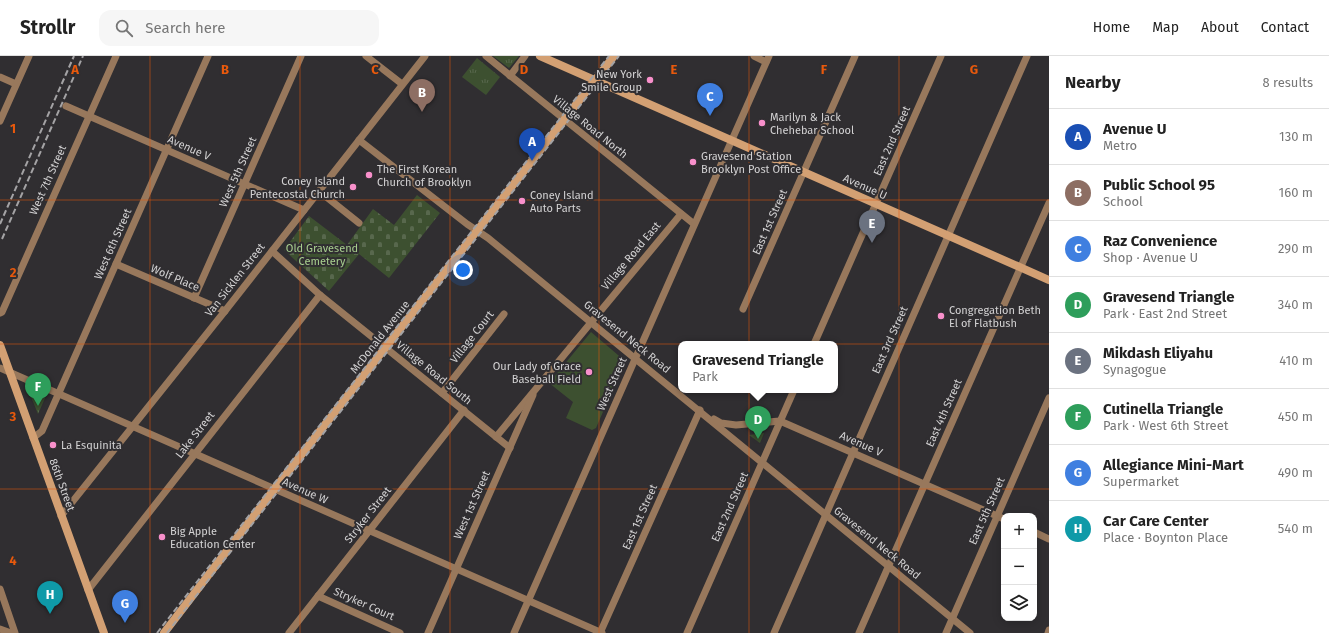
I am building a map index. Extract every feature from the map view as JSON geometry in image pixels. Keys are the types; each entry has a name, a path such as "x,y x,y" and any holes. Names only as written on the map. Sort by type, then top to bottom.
{"main road":[{"name":"Avenue U","path":"540,56 1049,280"},
{"name":"McDonald Avenue","path":"164,633 274,489 614,56"},
{"name":"86th Street","path":"0,345 104,633"}],"street":[{"path":"0,121 29,56"},
{"name":"West 7th Street","path":"0,313 2,312 116,56"},
{"name":"West 6th Street","path":"33,438 42,431 208,56"},
{"name":"West 5th Street","path":"194,298 301,56"},
{"path":"366,56 402,84"},
{"name":"Van Sicklen Street","path":"62,516 133,428 425,56"},
{"name":"Village Road North","path":"486,56 563,120 681,214"},
{"path":"510,76 525,56"},
{"path":"754,56 767,59"},
{"name":"East 1st Street","path":"743,310 855,56"},
{"name":"East 2nd Street","path":"815,341 941,56"},
{"name":"East 3rd Street","path":"774,633 1028,56"},
{"name":"West Street","path":"514,633 767,59"},
{"path":"0,77 16,84"},
{"name":"Avenue V","path":"66,106 304,210"},
{"name":"Gravesend Neck Road","path":"359,140 478,231 678,392"},
{"path":"319,191 359,222"},
{"name":"East 4th Street","path":"859,633 1049,203"},
{"path":"681,214 694,224"},
{"name":"Village Road East","path":"496,436 590,321 681,214"},
{"name":"Village Road South","path":"272,251 320,295 510,448"},
{"name":"Wolf Place","path":"116,264 225,311"},
{"name":"Lake Street","path":"88,590 320,295"},
{"name":"Village Court","path":"442,393 504,314"},
{"name":"Avenue W","path":"0,368 10,374 601,633"},
{"name":"West 1st Street","path":"428,633 537,386"},
{"name":"Gravesend Neck Road","path":"679,393 825,516 970,633"},
{"name":"East 2nd Street","path":"687,633 793,393"},
{"name":"East 5th Street","path":"1003,513 1049,398"},
{"name":"Stryker Street","path":"289,633 464,410"},
{"name":"Avenue V","path":"702,412 721,423 729,425 780,421 1001,518"},
{"name":"East 1st Street","path":"601,633 702,412"},
{"name":"East 5th Street","path":"946,633 1001,518"},
{"path":"1037,533 1049,539"},
{"path":"0,589 15,633"},
{"name":"Stryker Court","path":"318,596 400,633"},
{"path":"0,629 11,633"}],"green space":[{"path":"493,56 519,56 509,68"},
{"path":"477,58 500,77 486,95 462,77"},
{"name":"Old Gravesend Cemetery","path":"417,195 440,213 389,278 359,254 329,291 284,250 309,216 347,245 373,209 394,225"},
{"name":"Our Lady of Grace Baseball Field","path":"591,332 625,361 596,428 592,430 566,418 573,402 549,383"},
{"path":"31,392 45,398 38,414 30,394"},
{"path":"764,433 760,443 749,435"}],"railway":[{"path":"0,224 74,56"},
{"path":"2,239 83,56"},
{"path":"157,633 609,56"},
{"path":"167,633 619,56"}],"place":[{"name":"New York Smile Group","path":"650,80"},
{"name":"Public School 95","path":"422,112"},
{"name":"Raz Convenience","path":"710,116"},
{"name":"Marilyn & Jack Chehebar School","path":"762,123"},
{"name":"Avenue U","path":"532,161"},
{"name":"Gravesend Station Brooklyn Post Office","path":"693,162"},
{"name":"The First Korean Church of Brooklyn","path":"369,175"},
{"name":"Coney Island Pentecostal Church","path":"353,187"},
{"name":"Coney Island Auto Parts","path":"522,201"},
{"name":"Mikdash Eliyahu","path":"872,243"},
{"name":"Congregation Beth El of Flatbush","path":"941,316"},
{"name":"Our Lady of Grace Baseball Field","path":"589,372"},
{"name":"Cutinella Triangle","path":"38,406"},
{"name":"Gravesend Triangle","path":"758,439"},
{"name":"La Esquinita","path":"53,445"},
{"name":"Big Apple Education Center","path":"162,537"},
{"name":"Car Care Center","path":"50,614"},
{"name":"Allegiance Mini-Mart","path":"125,623"}]}
